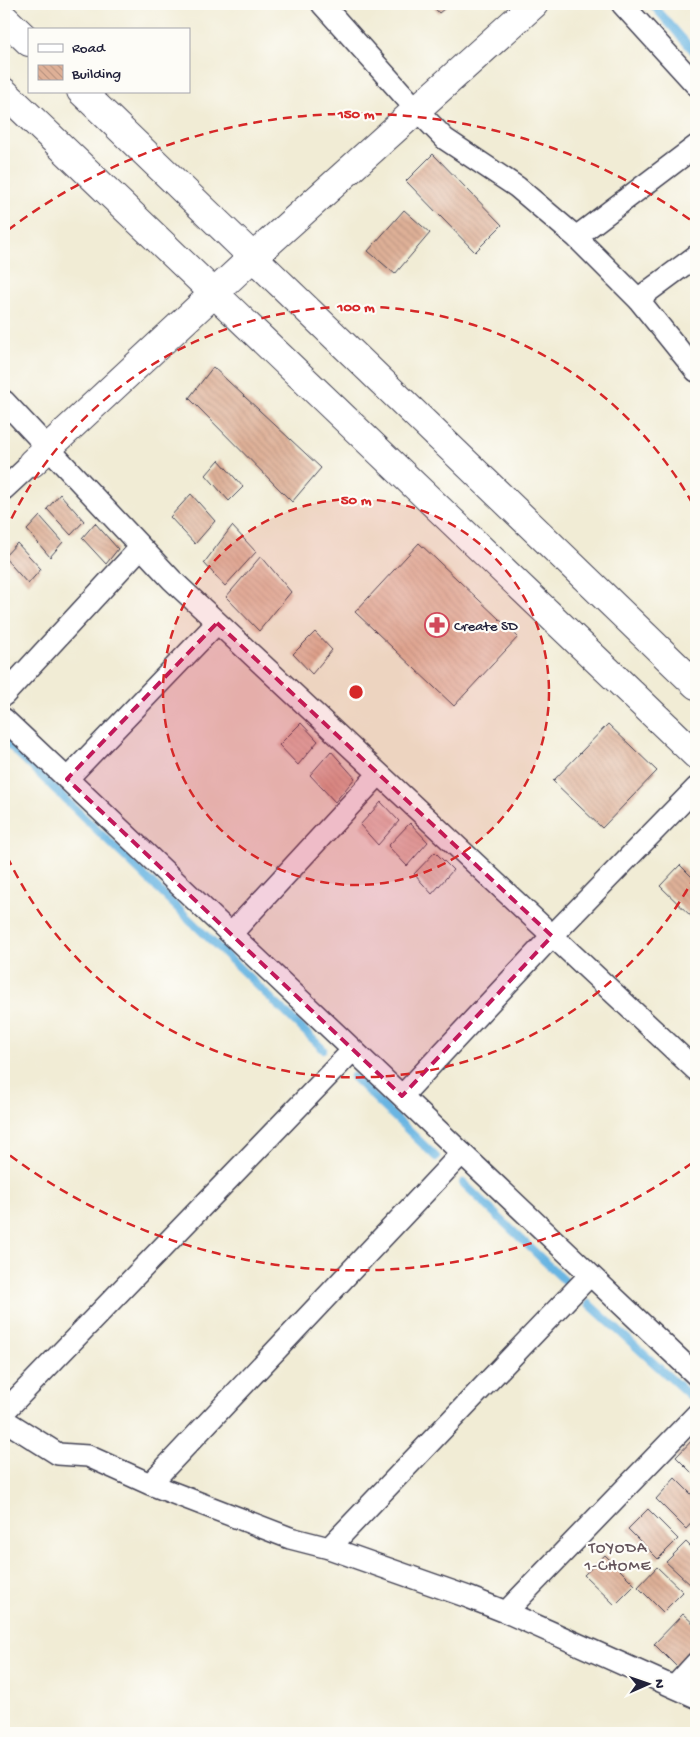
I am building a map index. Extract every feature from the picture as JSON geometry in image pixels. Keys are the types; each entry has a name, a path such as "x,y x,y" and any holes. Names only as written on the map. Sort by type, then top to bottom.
{"street":[{"path":"322,4 445,139 517,187 576,237 638,299 696,371"},
{"path":"4,490 253,257 534,4"},
{"path":"622,4 696,85"},
{"path":"4,18 28,41"},
{"path":"4,92 696,754"},
{"path":"82,92 696,685"},
{"path":"576,237 696,146"},
{"path":"638,299 696,256"},
{"path":"4,400 40,456 141,547 217,623 696,1070"},
{"path":"4,695 141,547"},
{"path":"67,779 217,623"},
{"path":"4,719 696,1375"},
{"path":"231,934 379,774"},
{"path":"402,1096 552,936 696,788"},
{"path":"4,1412 353,1050"},
{"path":"150,1484 462,1153"},
{"path":"329,1548 590,1275"},
{"path":"506,1612 696,1415"},
{"path":"4,1420 58,1454 88,1456 150,1484 290,1538 329,1548 506,1612 696,1697"},
{"path":"674,1687 696,1663"}],"highlighted area":[{"path":"217,623 552,936 402,1096 67,779"}],"building":[{"path":"431,4 450,4 439,13"},
{"path":"433,154 502,225 475,252 406,181"},
{"path":"404,210 430,233 395,274 368,251"},
{"path":"213,367 321,468 292,502 189,398"},
{"path":"219,460 243,487 229,501 206,475"},
{"path":"60,494 84,521 71,535 47,509"},
{"path":"191,494 215,521 195,544 170,517"},
{"path":"40,516 63,542 50,557 27,530"},
{"path":"95,523 118,549 106,564 82,538"},
{"path":"232,526 256,552 225,586 204,563"},
{"path":"17,543 41,569 28,584 4,557"},
{"name":"Create SD","path":"419,543 518,637 454,706 355,612"},
{"path":"261,556 291,592 259,631 226,597"},
{"path":"315,632 332,650 312,674 293,654"},
{"path":"301,723 318,741 298,765 279,745"},
{"path":"608,724 657,771 602,828 553,781"},
{"path":"331,751 355,778 335,802 310,775"},
{"path":"381,802 399,821 378,845 360,825"},
{"path":"410,823 428,842 407,866 388,846"},
{"path":"435,852 453,870 432,894 414,874"},
{"path":"680,865 696,881 696,921 660,886"},
{"path":"696,1436 696,1477 676,1457"},
{"path":"675,1478 696,1499 696,1518 686,1529 656,1499"},
{"path":"648,1509 678,1539 658,1559 628,1529"},
{"path":"686,1542 696,1552 696,1582 692,1586 666,1562"},
{"path":"605,1555 635,1585 615,1605 584,1575"},
{"path":"657,1567 683,1592 663,1612 638,1587"},
{"path":"683,1614 696,1626 696,1648 678,1668 654,1644"}],"waterway":[{"path":"652,4 696,54"},
{"path":"4,740 323,1049"},
{"path":"353,1077 436,1157"},
{"path":"463,1183 566,1282"},
{"path":"589,1304 689,1395"}],"place":[{"name":"Create SD","path":"437,625"}],"district":[{"name":"TOYODA 1-CHOME","path":"618,1555"}]}
